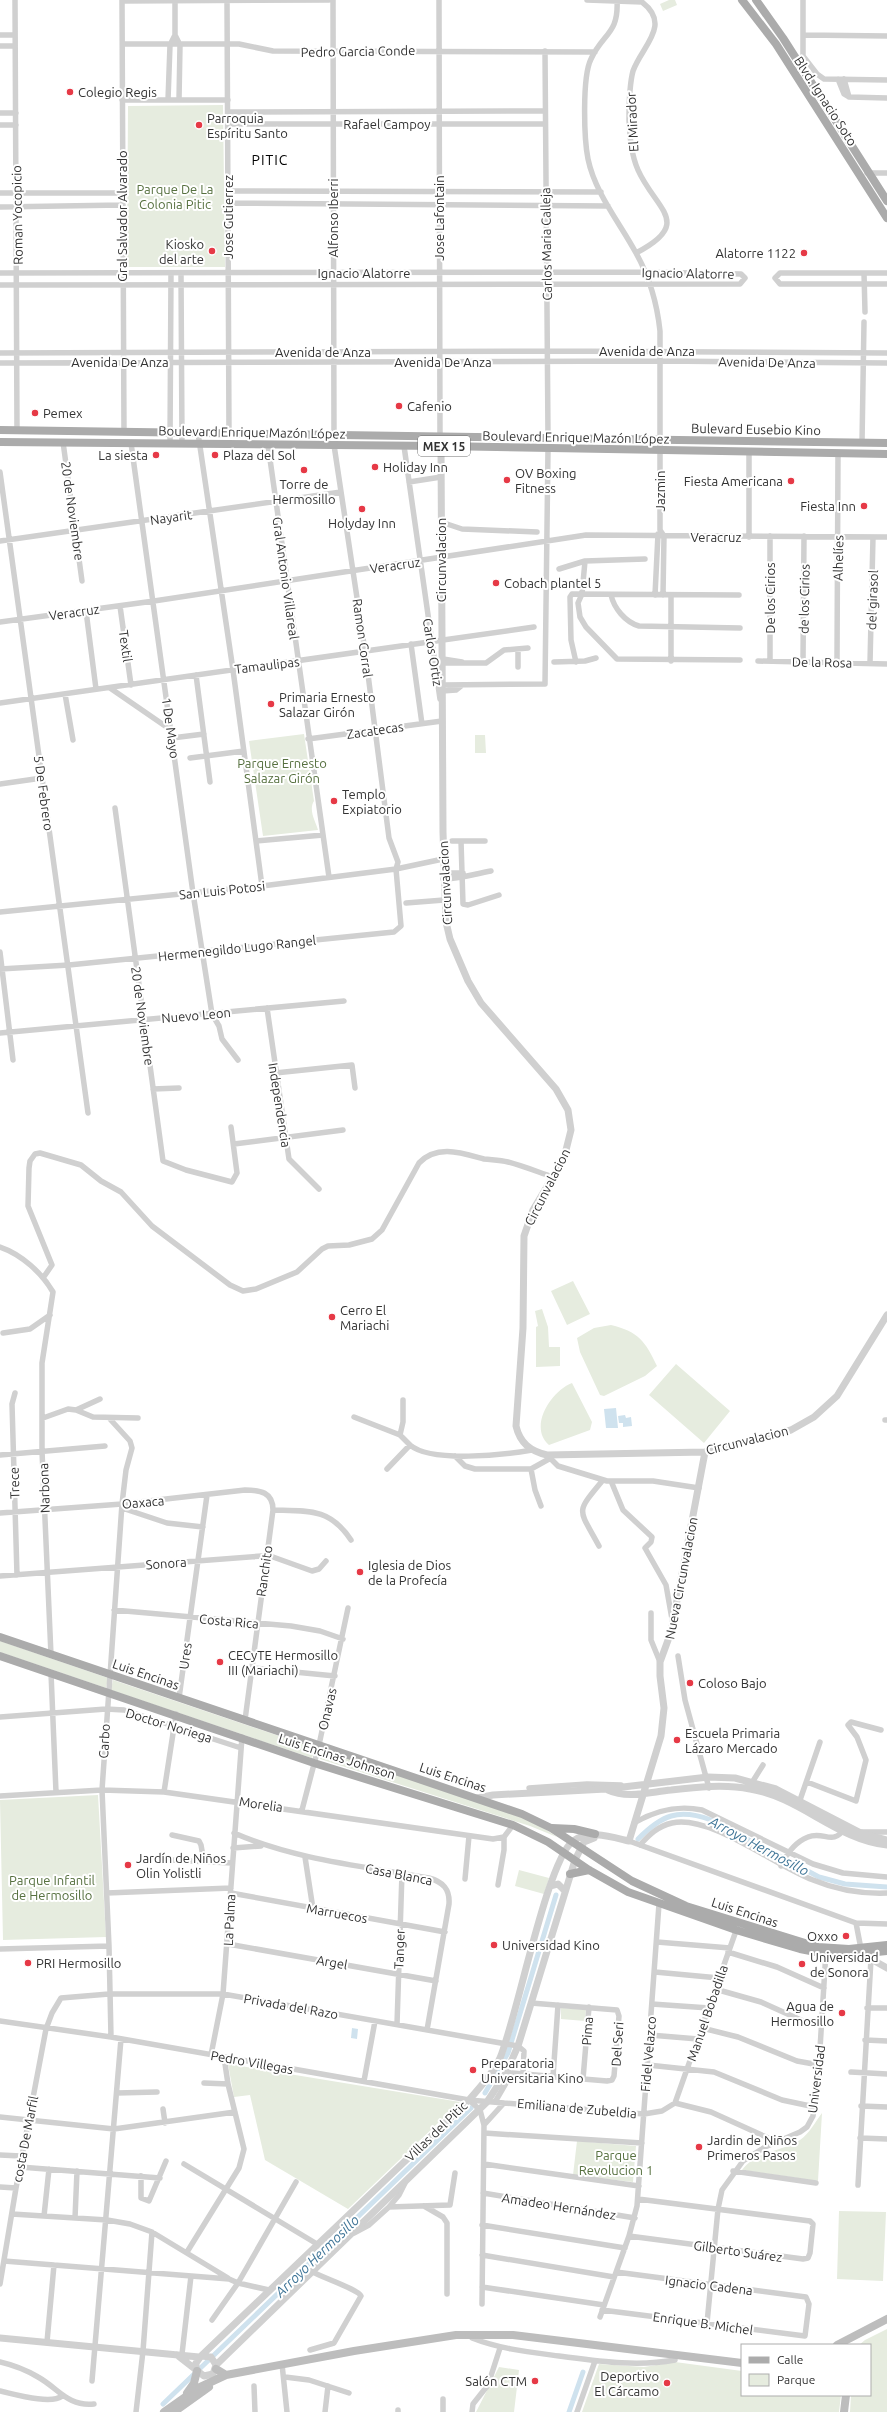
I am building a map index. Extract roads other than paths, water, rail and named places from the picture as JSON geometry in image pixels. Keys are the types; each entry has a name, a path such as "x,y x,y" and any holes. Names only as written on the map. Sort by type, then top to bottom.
{"main road":[{"name":"Blvd. Ignacio Soto","path":"742,0 762,24 887,218"},
{"name":"Blvd. Ignacio Soto","path":"756,0 800,58 868,173 887,201"},
{"name":"Bulevard Eusebio Kino","path":"0,430 887,443"},
{"name":"Boulevard Enrique Mazón López","path":"0,442 441,446 887,454"},
{"name":"Luis Encinas","path":"0,1638 522,1814 551,1828 618,1873 662,1896 737,1927"},
{"name":"Luis Encinas Johnson","path":"0,1656 242,1736 314,1763 513,1825 548,1842 588,1870 612,1884 659,1904 737,1927 800,1949 865,1954 887,1951"},
{"path":"551,1828 574,1829 598,1835"},
{"path":"570,1874 588,1870"},
{"path":"612,1884 610,1874 618,1873"},
{"path":"865,1954 887,1945"},
{"path":"846,2344 887,2319"},
{"path":"846,2344 887,2325"},
{"path":"164,2412 213,2373 284,2370 435,2337 485,2334 542,2338 741,2363"},
{"path":"213,2373 226,2376 284,2370 421,2343 472,2338 521,2340 741,2367"},
{"path":"182,2398 190,2390 197,2373"},
{"path":"174,2412 213,2373"},
{"path":"844,2412 846,2396"}],"street":[{"name":"Roman Yocopicio","path":"15,0 17,273 15,363 17,430"},
{"path":"122,0 329,0"},
{"name":"Gral Salvador Alvarado","path":"122,0 122,284 124,432"},
{"path":"175,0 175,35 180,45 179,100"},
{"name":"Jose Gutierrez","path":"228,0 229,434"},
{"name":"Alfonso Iberri","path":"333,0 334,436"},
{"name":"Jose Lafontain","path":"439,0 438,111 440,436"},
{"path":"587,0 617,0"},
{"name":"Jazmin","path":"617,0 618,13 615,24 595,52 587,69 586,127 588,158 608,206 646,272 659,319 660,530 656,536"},
{"name":"El Mirador","path":"617,0 642,2 653,12 656,25 635,66 631,80 630,136 634,160 639,172 665,214 668,223 665,233 659,241 636,253"},
{"path":"789,65 800,58 804,35 804,0"},
{"path":"0,35 15,35"},
{"path":"168,100 170,45 175,35"},
{"path":"804,35 887,36"},
{"name":"Pedro Garcia Conde","path":"123,44 239,44 273,51 545,50 595,52"},
{"path":"0,46 15,46"},
{"name":"Carlos Maria Calleja","path":"545,50 548,437"},
{"path":"800,58 820,77 887,80"},
{"path":"838,79 844,94 849,96 887,98"},
{"path":"844,79 849,96"},
{"path":"122,100 228,100"},
{"name":"Rafael Campoy","path":"228,112 545,111"},
{"path":"0,113 16,113"},
{"name":"Rafael Campoy","path":"228,124 545,124"},
{"path":"0,125 16,125"},
{"path":"859,174 887,173"},
{"path":"228,191 601,192"},
{"path":"0,192 122,193"},
{"path":"228,203 546,204 608,206"},
{"path":"0,206 122,205"},
{"name":"Ignacio Alatorre","path":"0,273 228,274 646,272 741,274 745,278 740,284 650,283 440,285 333,283 0,285"},
{"path":"170,443 171,273"},
{"path":"181,273 182,444"},
{"path":"887,273 780,273 775,278 780,284 887,284"},
{"path":"839,273 839,284"},
{"path":"864,273 865,312"},
{"path":"862,442 864,322"},
{"name":"Avenida de Anza","path":"0,353 229,351 752,351 887,353"},
{"path":"515,361 516,351"},
{"path":"752,351 752,361"},
{"name":"Avenida De Anza","path":"0,363 752,361 887,363"},
{"path":"198,433 220,591 233,670 262,886"},
{"name":"20 de Noviembre","path":"63,442 82,581"},
{"name":"1 De Mayo","path":"131,443 154,601 193,894 212,1014 217,1022 222,1039 238,1060"},
{"name":"Gral Antonio Villareal","path":"268,445 308,739 329,877"},
{"name":"Ramon Corral","path":"334,445 365,652 389,838 398,862 396,869 401,926"},
{"name":"Carlos Ortiz","path":"404,446 442,718"},
{"name":"Circunvalacion","path":"441,446 443,876 444,900 450,939 468,981 481,1003 556,1089 568,1110 571,1130 564,1158 533,1210 524,1236 523,1328 516,1426 520,1438 532,1450 548,1457 705,1452 787,1431 814,1417 826,1407 846,1384 887,1316"},
{"path":"442,688 456,690 461,686 483,683 545,684 548,448"},
{"path":"749,452 749,536"},
{"name":"Alhelíes","path":"837,662 838,454"},
{"name":"5 De Febrero","path":"0,472 69,965 88,1113"},
{"path":"409,482 441,478"},
{"name":"Nayarit","path":"0,541 341,492"},
{"path":"441,522 462,529 538,532"},
{"name":"Jazmin","path":"660,530 664,536"},
{"name":"Veracruz","path":"0,622 287,582 586,536 887,537"},
{"path":"656,536 656,595"},
{"path":"663,595 664,536"},
{"name":"De los Cirios","path":"770,536 770,660"},
{"name":"de los Cirios","path":"803,661 804,536"},
{"name":"del girasol","path":"870,663 874,537"},
{"path":"559,569 585,561 645,559"},
{"path":"585,561 582,594 578,607 582,622 614,656 620,659 671,661 740,660"},
{"path":"656,576 663,576"},
{"path":"576,662 571,640 570,597 572,594 671,596 738,595"},
{"path":"611,595 615,607 635,625 740,628"},
{"path":"671,596 671,661"},
{"name":"Textil","path":"120,606 131,685"},
{"path":"86,611 96,689"},
{"name":"Tamaulipas","path":"0,703 298,662 442,639 534,627"},
{"path":"411,644 422,724"},
{"path":"518,648 518,667"},
{"path":"434,664 442,661 486,663 504,650 528,648"},
{"path":"554,662 576,662 596,658"},
{"name":"De la Rosa","path":"758,661 770,660 887,664"},
{"path":"196,675 210,782"},
{"path":"110,688 171,730"},
{"path":"66,694 74,740"},
{"name":"Zacatecas","path":"308,739 422,724 442,718"},
{"path":"172,738 204,734"},
{"path":"190,758 244,751"},
{"path":"0,784 42,778"},
{"name":"20 de Noviembre","path":"115,808 163,1161 224,1181 232,1182 236,1178 234,1144"},
{"path":"256,841 323,835"},
{"path":"452,841 485,841"},
{"path":"461,841 462,902 468,905 499,895"},
{"name":"San Luis Potosi","path":"0,912 262,886 396,869 443,859"},
{"path":"443,876 461,876 491,871"},
{"path":"406,903 444,900"},
{"name":"Hermenegildo Lugo Rangel","path":"1,969 135,959 394,932 401,926"},
{"path":"0,952 13,1060"},
{"name":"Nuevo Leon","path":"0,1033 344,1001"},
{"name":"Independencia","path":"267,1008 275,1073 289,1159 319,1189"},
{"path":"275,1073 352,1065 355,1088"},
{"path":"153,1089 179,1088"},
{"path":"231,1127 234,1144 343,1130"},
{"path":"43,1278 52,1265 31,1215 28,1198 30,1161 35,1154 40,1153 81,1165 101,1181 127,1197 152,1226 230,1285 243,1291 256,1289 288,1277 328,1246 364,1242 378,1235 419,1162 428,1156 443,1152 462,1152 485,1159 508,1162 553,1177"},
{"name":"Narbona","path":"0,1247 15,1253 43,1278 53,1292 49,1321 45,1334 42,1363 42,1451 51,1655"},
{"path":"3,1333 30,1330 50,1315"},
{"name":"Trece","path":"15,1393 12,1404 17,1575"},
{"path":"76,1410 100,1399"},
{"path":"400,1435 403,1422 403,1400"},
{"path":"43,1418 68,1409 76,1410 88,1416 138,1418"},
{"path":"354,1417 400,1435 410,1445 429,1454 455,1456 532,1450"},
{"name":"Carbo","path":"109,1418 130,1441 132,1448 126,1470 122,1506 106,1709 102,1790 109,1946 111,2036"},
{"path":"387,1469 410,1445"},
{"path":"0,1455 105,1446"},
{"name":"Nueva Circunvalacion","path":"629,1841 644,1794 664,1721 660,1662 670,1639 705,1452"},
{"path":"455,1456 465,1466 476,1469 531,1469 548,1457 563,1468 603,1480 653,1481 699,1488"},
{"path":"531,1469 535,1490 541,1506"},
{"path":"599,1546 583,1518 582,1510 584,1502 603,1480"},
{"path":"611,1481 623,1510 652,1537 652,1542 645,1548 666,1585 673,1624"},
{"name":"Oaxaca","path":"0,1513 122,1506 245,1490 256,1491 272,1497 273,1510"},
{"name":"Ures","path":"179,1698 207,1495"},
{"path":"122,1506 167,1523 203,1527"},
{"path":"273,1510 319,1513 339,1524 351,1540"},
{"name":"Ranchito","path":"245,1720 273,1510"},
{"name":"Sonora","path":"0,1576 267,1556 312,1572 319,1569 326,1561"},
{"name":"Onavas","path":"302,1810 319,1745 343,1639 348,1608"},
{"name":"Costa Rica","path":"114,1610 306,1628 343,1639"},
{"path":"651,1613 651,1640 660,1662"},
{"path":"678,1656 685,1700 710,1788"},
{"path":"253,1668 334,1676"},
{"path":"51,1673 56,1792"},
{"path":"138,1713 140,1702"},
{"name":"Doctor Noriega","path":"0,1717 106,1709 138,1713 241,1748"},
{"path":"164,1792 176,1714"},
{"path":"807,1782 856,1801 866,1760 857,1737 848,1724 851,1722 881,1730"},
{"name":"La Palma","path":"211,2055 223,1994 228,1944 236,1801 242,1736"},
{"path":"800,1800 820,1742"},
{"path":"753,1781 763,1765"},
{"path":"477,1798 493,1795 646,1786 708,1777 753,1781 800,1800 861,1840 887,1845"},
{"path":"529,1788 601,1784 626,1787"},
{"path":"606,1789 619,1794 644,1794 710,1788 740,1788 759,1791 844,1829 887,1840"},
{"name":"Morelia","path":"0,1796 102,1790 164,1792 302,1810 469,1836 493,1839 504,1837"},
{"path":"634,1823 664,1810 686,1807 702,1810 813,1864 837,1872 858,1876 887,1877"},
{"path":"640,1845 663,1826 679,1822 695,1823 711,1828 812,1880 844,1890 887,1893"},
{"path":"498,1885 504,1850 504,1837 513,1825"},
{"path":"781,1865 788,1852 809,1836 833,1838 844,1829"},
{"path":"857,1832 887,1832"},
{"name":"Casa Blanca","path":"234,1833 264,1846 305,1857 436,1880 444,1886 450,1898 427,2030"},
{"path":"172,1835 199,1841 204,1862"},
{"path":"581,1848 586,1840 598,1835"},
{"path":"571,1842 598,1835 629,1841 856,1923 887,1924"},
{"path":"465,1879 469,1836"},
{"name":"Villas del Pitic","path":"200,2356 469,2100 493,2071 506,2043 551,1886 564,1852 571,1842"},
{"path":"233,1848 264,1846"},
{"name":"Villas del Pitic","path":"213,2373 311,2271 487,2102 506,2073 518,2046 564,1890 581,1848"},
{"path":"305,1857 313,1909"},
{"path":"170,1860 232,1863"},
{"name":"Tanger","path":"397,2024 402,1873"},
{"path":"551,1886 558,1884 564,1890"},
{"name":"Marruecos","path":"107,1893 231,1890 313,1909 444,1932"},
{"name":"Fidel Velazco","path":"600,2317 635,2218 638,2199 659,1904"},
{"path":"856,1923 865,1954 866,2008 858,2185"},
{"name":"Manuel Bobadilla","path":"675,2103 737,1927"},
{"path":"657,1942 729,1950 777,1967 824,1988"},
{"name":"Argel","path":"228,1944 436,1981"},
{"path":"0,1949 109,1946"},
{"name":"Universidad","path":"707,2323 718,2209 722,2190 733,2171 752,2154 807,2127 815,2107 822,2025 826,1951"},
{"path":"865,1954 887,1968"},
{"path":"655,1972 719,1978"},
{"path":"716,1989 761,2002 803,2021 822,2025"},
{"name":"Privada del Razo","path":"61,1998 109,1994 223,1994 518,2046"},
{"name":"costa De Marfil","path":"0,2284 16,2188 46,2029 52,2013 61,1998"},
{"name":"Del Seri","path":"496,2102 510,2075 523,2074 612,2080 616,2066 619,2013 615,2010 589,2007 531,2003"},
{"path":"652,2004 709,2008"},
{"path":"553,2077 558,2005"},
{"name":"Pima","path":"583,2079 589,2007"},
{"path":"866,2008 887,2008"},
{"name":"Pedro Villegas","path":"0,2021 46,2029 111,2036 224,2058 469,2100 504,2102"},
{"path":"364,2081 375,2021"},
{"path":"702,2028 738,2037 797,2062 819,2066"},
{"path":"650,2035 698,2039"},
{"path":"92,2381 111,2173 121,2039"},
{"path":"865,2040 887,2041"},
{"path":"518,2046 524,2051 523,2074"},
{"path":"187,2252 239,2168 244,2149 228,2084 224,2058"},
{"path":"648,2065 688,2068 714,2072 782,2100 815,2107"},
{"path":"851,2072 887,2074"},
{"path":"204,2083 228,2084"},
{"path":"117,2093 157,2092"},
{"path":"469,2100 480,2110 484,2125 482,2304"},
{"name":"Emiliana de Zubeldia","path":"484,2125 504,2102 644,2114 662,2111 675,2103"},
{"path":"675,2103 716,2115 777,2142"},
{"path":"862,2106 887,2108"},
{"path":"163,2109 165,2123"},
{"path":"0,2117 114,2129 235,2112"},
{"path":"484,2133 642,2143"},
{"path":"860,2138 887,2139"},
{"path":"0,2155 22,2156"},
{"path":"141,2176 141,2198 147,2201 150,2200 166,2162"},
{"path":"184,2164 317,2244"},
{"path":"484,2164 639,2186"},
{"path":"20,2167 160,2178"},
{"path":"44,2216 48,2169"},
{"path":"75,2218 77,2171"},
{"path":"733,2171 816,2183"},
{"path":"389,2207 451,2204 455,2173"},
{"path":"212,2320 238,2283 296,2182"},
{"path":"351,2233 363,2229 389,2207 402,2190 405,2182"},
{"path":"0,2187 16,2188"},
{"name":"Amadeo Hernández","path":"483,2193 635,2218"},
{"path":"638,2199 718,2209"},
{"path":"424,2206 443,2217 446,2223 447,2294"},
{"name":"Gilberto Suárez","path":"629,2236 806,2259 810,2253 813,2224 810,2221 718,2209"},
{"path":"12,2214 118,2221 152,2232 238,2283 269,2290"},
{"path":"482,2225 625,2248"},
{"path":"136,2412 150,2274 152,2232"},
{"name":"Ignacio Cadena","path":"482,2255 615,2275 802,2296 807,2299 808,2304 805,2336"},
{"path":"4,2261 150,2274 229,2278"},
{"path":"47,2342 54,2265"},
{"path":"310,2350 328,2347 336,2341 361,2296 358,2291 326,2280 311,2271"},
{"path":"180,2355 191,2276"},
{"name":"Enrique B. Michel","path":"482,2287 707,2323 805,2336"},
{"path":"0,2338 200,2356 213,2373"},
{"path":"472,2338 500,2348 595,2361 645,2364 675,2360"},
{"path":"472,2412 473,2404 488,2385 500,2348"},
{"path":"180,2355 197,2373 208,2376 213,2373"},
{"path":"197,2373 196,2363 200,2356"},
{"path":"577,2412 595,2361"},
{"path":"0,2362 39,2377 62,2396 84,2405 94,2404"},
{"path":"287,2412 284,2370 349,2394"},
{"path":"197,2373 213,2373"},
{"path":"254,2386 255,2412"},
{"path":"325,2412 328,2386"},
{"path":"0,2391 48,2400 56,2400 62,2396"},
{"path":"443,2399 443,2412"}],"water":[{"path":"616,1408 618,1428 606,1428 604,1409"},
{"path":"625,1415 626,1418 631,1417 632,1426 623,1427 623,1423 619,1423 618,1416"},
{"path":"352,2028 358,2029 357,2039 351,2038"}],"waterway":[{"name":"Arroyo Hermosillo","path":"638,1839 663,1819 680,1814 699,1816 711,1820 819,1877 845,1884 887,1887"},
{"name":"Arroyo Hermosillo","path":"485,2093 508,2053 556,1895"},
{"name":"Arroyo Hermosillo","path":"163,2404 471,2108"},
{"path":"569,2412 583,2372"}],"place":[{"name":"Colegio Regis","path":"70,92"},
{"name":"Parroquia Espíritu Santo","path":"199,125"},
{"name":"Kiosko del arte","path":"212,251"},
{"name":"Alatorre 1122","path":"804,253"},
{"name":"Cafenio","path":"399,406"},
{"name":"Pemex","path":"35,413"},
{"name":"La siesta","path":"156,455"},
{"name":"Plaza del Sol","path":"215,455"},
{"name":"Holiday Inn","path":"375,467"},
{"name":"Torre de Hermosillo","path":"304,470"},
{"name":"OV Boxing Fitness","path":"507,480"},
{"name":"Fiesta Americana","path":"791,481"},
{"name":"Fiesta Inn","path":"864,506"},
{"name":"Holyday Inn","path":"362,509"},
{"name":"Cobach plantel 5","path":"496,583"},
{"name":"Primaria Ernesto Salazar Girón","path":"271,704"},
{"name":"Templo Expiatorio","path":"334,801"},
{"name":"Cerro El Mariachi","path":"332,1317"},
{"name":"Iglesia de Dios de la Profecía","path":"360,1572"},
{"name":"CECyTE Hermosillo III (Mariachi)","path":"220,1662"},
{"name":"Coloso Bajo","path":"690,1683"},
{"name":"Escuela Primaria Lázaro Mercado","path":"677,1740"},
{"name":"Jardín de Niños Olin Yolistli","path":"128,1865"},
{"name":"Oxxo","path":"846,1936"},
{"name":"Universidad Kino","path":"494,1945"},
{"name":"PRI Hermosillo","path":"28,1963"},
{"name":"Universidad de Sonora","path":"802,1964"},
{"name":"Agua de Hermosillo","path":"842,2013"},
{"name":"Preparatoria Universitaria Kino","path":"473,2070"},
{"name":"Jardin de Niños Primeros Pasos","path":"699,2147"},
{"name":"Salón CTM","path":"535,2381"},
{"name":"Deportivo El Cárcamo","path":"667,2383"}],"district":[{"name":"PITIC","path":"270,160"}],"park label":[{"name":"Parque De La Colonia Pitic","path":"175,196"},
{"name":"Parque Ernesto Salazar Girón","path":"282,770"},
{"name":"Parque Infantil de Hermosillo","path":"52,1888"},
{"name":"Parque Revolucion 1","path":"616,2162"}]}
